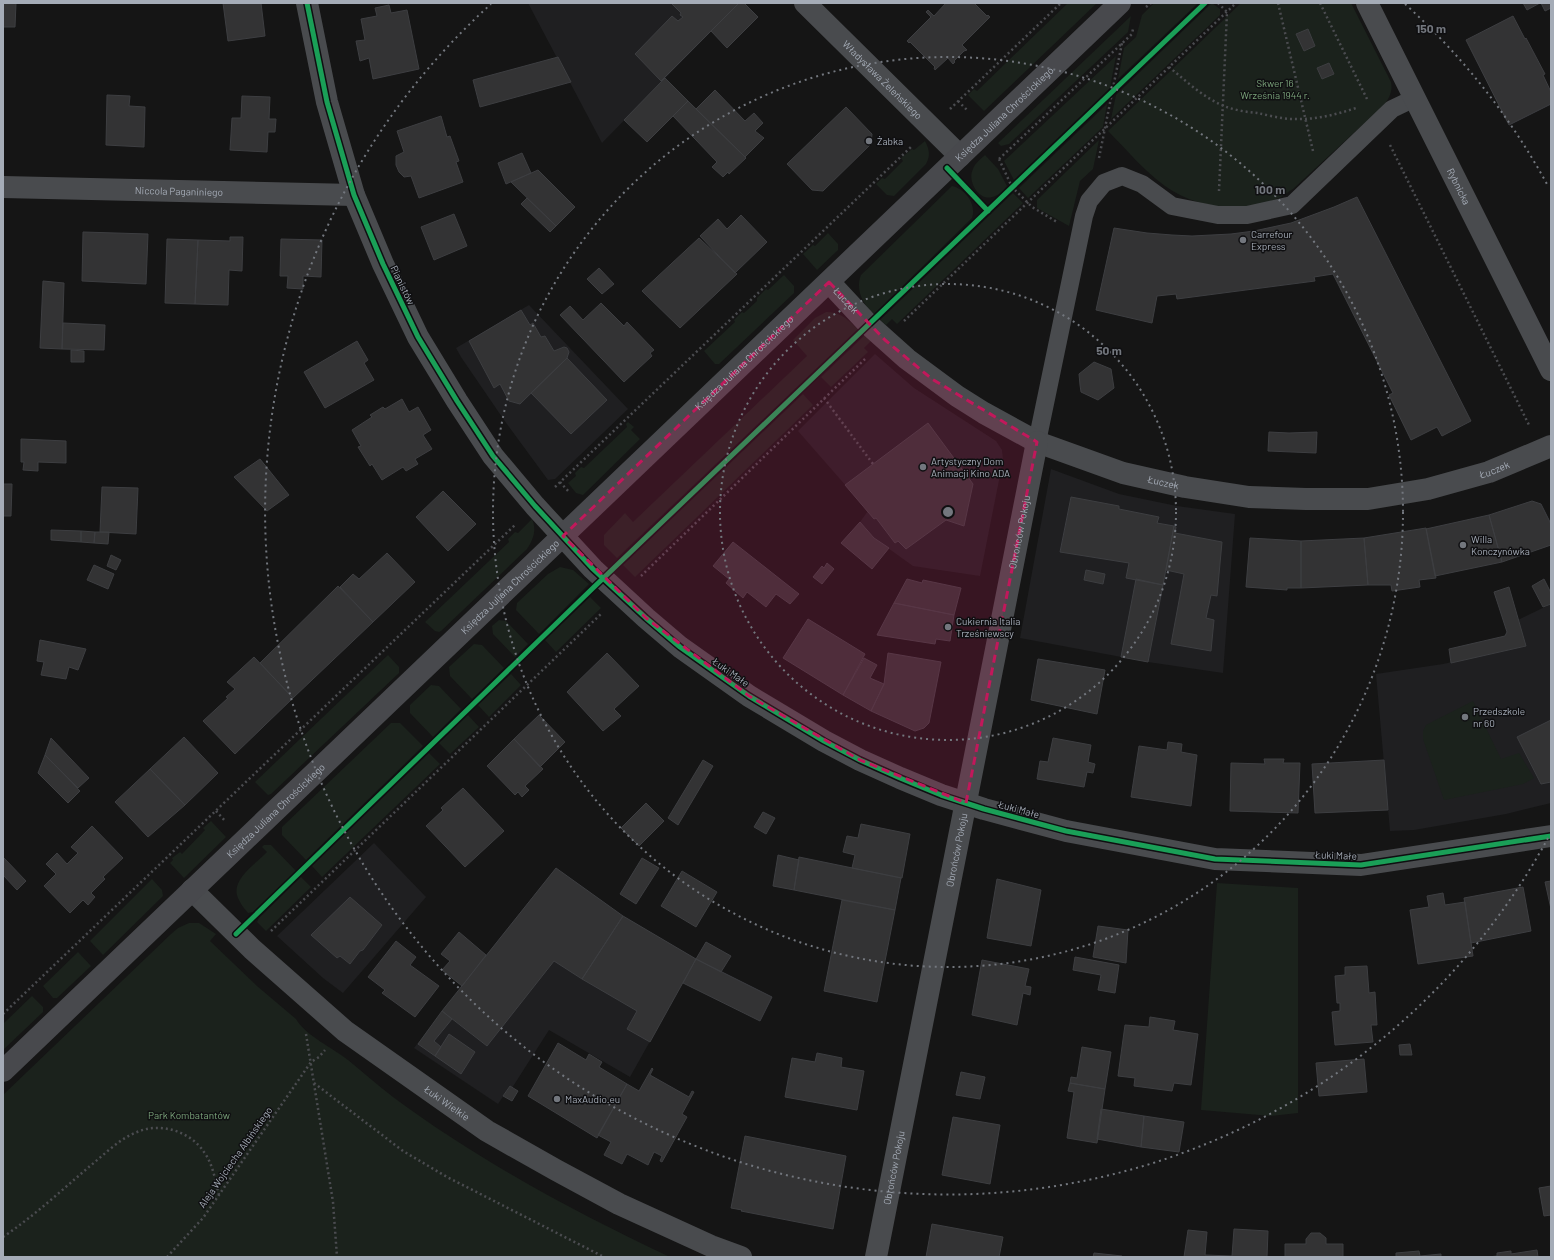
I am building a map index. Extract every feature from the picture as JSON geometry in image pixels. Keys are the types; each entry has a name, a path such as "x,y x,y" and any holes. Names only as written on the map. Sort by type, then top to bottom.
{"street":[{"name":"Pianistów","path":"307,3 327,102 354,195 383,264 418,337 493,456 563,536"},
{"name":"Władysława Żeleńskiego","path":"805,3 960,156"},
{"name":"Księdza Juliana Chrościckiego","path":"3,1071 1120,3"},
{"name":"Rybnicka","path":"1367,3 1551,370"},
{"name":"Niccola Paganiniego","path":"3,187 354,195"},
{"name":"Łuczek","path":"829,282 885,340 932,379 957,396 1037,442 1123,473 1185,487 1249,497 1368,499 1428,489 1489,472 1546,448"},
{"name":"Obrońców Pokoju","path":"876,1257 1037,442"},
{"name":"Łuki Małe","path":"563,536 593,569 646,618 686,651 749,696 817,737 860,760 900,778 966,803 1066,831 1215,860 1361,865 1551,836"},
{"name":"Łuki Wielkie","path":"192,890 252,949 346,1031 487,1131 619,1204 711,1246 742,1257"}],"lane":[{"path":"1037,442 1084,216 1089,200 1104,183 1122,176 1142,184 1172,206 1218,215 1247,214 1292,205 1392,109 1415,98"}],"path":[{"path":"948,111 1061,3"},
{"path":"1218,3 1227,12 1218,215"},
{"path":"902,323 1236,3"},
{"path":"1278,3 1319,179"},
{"path":"1320,3 1528,420 1546,448"},
{"path":"1101,148 1122,43"},
{"path":"1169,67 1188,83 1224,106 1241,111 1291,119 1305,119 1340,113 1369,103"},
{"path":"1107,97 1118,86"},
{"path":"553,489 914,144"},
{"path":"996,152 1012,187 1032,207 1080,235"},
{"path":"1008,192 1018,182"},
{"path":"637,580 867,357"},
{"path":"824,398 873,464"},
{"path":"3,1014 518,522"},
{"path":"265,936 603,613"},
{"path":"306,1028 333,1202 337,1257"},
{"path":"314,1083 403,1151 434,1170 604,1257"},
{"path":"3,1237 24,1223 118,1143 138,1131 150,1128 172,1130 191,1138 198,1144 210,1161 219,1195"}],"highlighted area":[{"path":"829,282 885,340 932,379 1037,442 966,803 860,760 749,696 646,618 563,536"}],"shaded area":[{"path":"528,3 739,3 602,143"},
{"path":"529,305 628,409 555,479 548,480 504,420 456,348"},
{"path":"875,354 914,388 996,441 1002,450 1003,460 980,576 913,566 874,538 860,522 868,511 798,431"},
{"path":"1051,469 1119,494 1177,506 1235,514 1223,673 1148,662 1020,638"},
{"name":"Przedszkole nr 60","path":"1551,604 1551,803 1506,814 1414,830 1390,831 1376,674 1443,664 1525,646 1518,620"},
{"path":"374,843 426,897 343,993 323,978 277,936"},
{"path":"556,868 623,916 696,959 630,1077 549,1030 512,1088 510,1086 498,1104 414,1048"}],"green space":[{"path":"1068,3 1097,3 984,111 968,95 974,89 977,91"},
{"path":"1154,3 1198,3 1118,79 1124,48 1136,37 1142,15"},
{"path":"1212,3 1220,9 1220,15 1111,119 1116,95"},
{"name":"Skwer 16 Września 1944 r.","path":"1241,3 1351,3 1391,82 1391,92 1389,98 1383,106 1293,189 1281,197 1267,202 1252,206 1237,207 1206,204 1177,194 1142,167 1108,131"},
{"path":"1131,16 1128,32 1009,144 1001,146 998,143"},
{"path":"1116,56 1110,88 1014,180 1004,161"},
{"path":"1107,104 1103,127 1028,198 1019,188"},
{"path":"1099,140 1093,169 1080,181 1069,226 1037,208 1037,200"},
{"path":"925,141 929,152 929,158 926,164 894,196 887,195 876,184 882,178 885,179 903,161 901,158"},
{"path":"985,155 998,169 1007,186 996,196 992,197 982,196 978,193 971,179 974,167"},
{"path":"952,186 961,190 969,198 973,208 972,218 874,314 866,306 861,296 859,280 861,275"},
{"path":"1013,193 1023,203 897,324 892,319 886,325 880,320"},
{"path":"828,233 838,244 838,250 817,270 803,254 813,245 815,246"},
{"path":"784,275 794,286 794,293 719,364 715,364 704,351 735,322 734,320 742,312 744,313 757,301 757,298 766,289 768,290"},
{"path":"826,312 840,315 858,329 617,558 604,545 604,535 625,513 633,522 807,356 793,340 815,318"},
{"path":"865,335 871,341 864,348 868,352 831,387 821,377"},
{"path":"803,394 813,405 635,577 623,565"},
{"path":"628,422 634,427 631,430 640,439 583,495 576,493 568,483 576,476 575,473 581,467 584,468 627,427 626,424"},
{"path":"532,519 534,535 527,549 441,631 435,631 425,622 509,542 508,539 515,532 518,533"},
{"path":"560,567 573,570 589,584 539,634 516,610 517,603 548,574"},
{"path":"590,597 601,608 556,652 545,640"},
{"path":"499,620 506,621 528,644 515,657 493,634 492,626"},
{"path":"474,644 482,645 504,668 472,699 450,676 449,667"},
{"path":"388,655 399,667 399,673 271,794 268,795 255,782"},
{"path":"511,674 521,685 489,717 478,705"},
{"path":"431,685 439,686 461,709 433,737 410,713 410,705"},
{"path":"1473,701 1501,759 1519,753 1534,778 1523,784 1444,800 1423,739 1423,731 1426,725"},
{"path":"468,715 479,727 450,754 439,743"},
{"path":"391,723 400,723 423,746 306,860 282,835 282,827"},
{"path":"429,753 440,764 322,877 312,866"},
{"path":"211,821 226,837 184,878 170,863 173,860 172,858 180,852 182,854 205,830 203,828"},
{"path":"264,845 271,845 296,871 253,912 248,913 239,900 237,886 250,867 267,852 262,847"},
{"path":"301,877 311,887 266,931 257,922 259,918"},
{"path":"152,879 162,890 163,896 103,955 90,941"},
{"path":"1217,883 1298,888 1298,1113 1271,1116 1201,1110"},
{"name":"Park Kombatantów","path":"189,923 199,923 216,934 210,941 257,986 296,1019 306,1031 342,1055 387,1092 425,1120 527,1184 598,1222 670,1257 3,1257 3,1095 171,934 178,928"},
{"path":"78,952 91,966 57,998 53,998 43,986"},
{"path":"32,996 43,1007 43,1012 3,1050 3,1024"}],"building":[{"path":"3,3 16,3 15,27 3,27"},
{"path":"223,3 261,3 265,36 228,41"},
{"path":"671,3 739,3 661,81 635,54 672,16 678,21 683,17"},
{"path":"739,3 744,3 758,17 727,48 711,31"},
{"path":"946,3 974,3 987,16 988,15 990,17 962,45 967,50 954,61 955,62 953,64 948,58 935,70 935,67 910,42 909,43 907,41 931,17 926,12 928,10 934,16"},
{"path":"1523,3 1540,3 1527,10"},
{"path":"1541,3 1551,3 1551,8 1545,11"},
{"path":"389,5 391,13 407,10 419,69 373,79 369,58 360,61 356,41 365,40 361,19 377,16 375,8"},
{"path":"1513,16 1545,74 1543,75 1551,92 1551,104 1509,125 1466,40"},
{"path":"1308,29 1315,46 1304,51 1296,34"},
{"path":"558,57 571,82 480,107 473,80"},
{"path":"1329,63 1334,74 1322,79 1317,68"},
{"path":"665,78 688,101 647,142 624,120"},
{"path":"715,90 745,121 754,113 763,123 755,131 764,138 745,157 696,109"},
{"path":"107,95 130,96 129,106 145,107 144,147 106,145"},
{"path":"242,96 270,97 269,119 276,119 275,132 268,132 267,152 230,150 232,118 241,118"},
{"path":"688,101 746,158 729,174 728,172 723,177 712,167 717,162 673,116"},
{"path":"846,107 872,134 871,144 823,191 812,190 787,164"},
{"path":"441,116 447,137 450,136 459,161 456,162 463,182 419,198 411,176 404,177 399,172 396,165 396,156 404,152 397,131"},
{"path":"522,153 531,173 506,184 498,163"},
{"path":"538,170 575,207 556,226 511,182"},
{"path":"1357,197 1471,421 1442,436 1437,427 1411,440 1389,395 1393,393 1333,274 1314,277 1315,281 1177,299 1176,294 1157,296 1152,323 1096,310 1114,228 1172,235 1192,236 1231,234 1291,223"},
{"path":"527,198 556,226 550,232 521,204"},
{"path":"454,214 467,246 434,260 421,227"},
{"path":"741,215 767,242 735,273 700,236 718,219 727,229"},
{"path":"83,232 148,234 146,284 82,281"},
{"path":"230,237 243,237 242,271 229,270 228,305 195,304 198,240 230,241"},
{"path":"699,238 737,274 680,328 642,291"},
{"path":"167,239 198,240 195,304 165,303"},
{"path":"281,239 322,240 321,277 303,276 303,289 287,288 288,276 280,276"},
{"path":"599,268 614,284 602,294 587,279"},
{"path":"43,281 64,283 62,349 40,348"},
{"path":"601,303 624,326 627,322 654,350 650,353 652,356 624,382 560,315 570,306 583,320"},
{"path":"521,310 530,325 533,323 541,337 545,336 554,351 564,347 567,348 569,352 567,358 520,404 509,401 500,384 494,388 469,341"},
{"path":"63,323 105,325 104,350 62,349"},
{"path":"357,341 368,360 364,363 374,380 325,408 304,372"},
{"path":"71,350 84,351 84,362 71,362"},
{"path":"567,358 607,400 571,434 531,393"},
{"path":"1094,362 1111,369 1114,388 1098,400 1081,392 1080,385 1079,374"},
{"path":"402,399 409,412 418,407 431,430 423,435 432,449 415,459 418,464 406,471 403,467 382,480 372,464 370,466 358,447 361,446 352,430 372,417 370,415 383,407 385,409"},
{"path":"928,423 973,484 964,526 946,520 906,549 898,541 895,543 876,518 874,519 845,485"},
{"path":"1269,432 1317,432 1316,453 1268,451"},
{"path":"21,439 66,441 66,463 38,462 38,471 23,470 24,462 21,462"},
{"path":"260,459 289,495 267,511 234,477"},
{"path":"3,484 12,484 11,516 3,516"},
{"path":"102,487 138,488 136,534 100,532"},
{"path":"443,491 476,524 448,551 416,517"},
{"path":"1071,497 1119,506 1119,509 1159,517 1157,523 1174,526 1163,585 1126,578 1129,563 1060,552"},
{"path":"1532,501 1541,504 1551,524 1551,545 1502,562 1489,515"},
{"name":"Willa Konczynówka","path":"1489,515 1502,562 1435,576 1426,529"},
{"path":"860,522 874,538 889,548 872,569 841,543"},
{"path":"1174,526 1176,527 1175,533 1222,542 1217,596 1211,595 1206,618 1214,620 1211,651 1171,644 1184,574 1166,570"},
{"path":"1426,528 1436,578 1419,580 1420,587 1392,591 1391,585 1368,585 1364,538"},
{"path":"51,530 81,531 81,542 51,540"},
{"path":"81,531 95,532 94,543 81,542"},
{"path":"95,532 109,532 108,544 94,543"},
{"path":"1250,538 1301,541 1301,588 1287,588 1287,590 1246,587"},
{"path":"1364,538 1368,585 1301,588 1301,541"},
{"path":"733,542 799,594 790,604 776,594 766,607 747,592 743,598 726,583 729,579 713,566"},
{"path":"387,553 415,582 373,622 340,587 353,574 359,579"},
{"path":"111,555 121,560 116,570 107,566"},
{"path":"827,563 834,569 822,584 813,577 822,566 824,568"},
{"path":"94,565 114,574 108,589 87,580"},
{"path":"1086,570 1105,574 1103,584 1084,580"},
{"path":"907,579 922,583 923,580 961,588 954,615 894,603"},
{"path":"1136,579 1163,585 1148,662 1121,657"},
{"path":"1544,579 1551,593 1551,604 1543,607 1532,586"},
{"path":"338,586 373,622 293,698 260,663"},
{"path":"1509,587 1526,646 1451,663 1449,649 1505,636 1507,632 1494,592"},
{"path":"894,603 954,615 950,641 936,639 935,644 877,635"},
{"path":"808,619 865,654 843,695 783,658"},
{"path":"40,640 86,649 78,670 69,667 66,679 41,675 44,662 37,661"},
{"path":"607,653 639,686 614,709 621,716 603,731 567,692"},
{"path":"888,653 941,662 929,723 924,728 915,731 871,711 884,684"},
{"path":"254,657 293,698 235,754 203,721 228,698 226,697 235,689 227,682"},
{"path":"864,658 877,665 870,678 884,684 871,711 843,695"},
{"path":"1038,659 1105,670 1097,714 1031,700"},
{"path":"539,715 565,742 540,767 514,739"},
{"path":"1551,720 1551,782 1541,784 1517,737"},
{"path":"184,737 218,773 185,805 150,769"},
{"path":"51,738 89,778 78,788 45,755"},
{"path":"1053,738 1091,745 1088,762 1095,764 1093,773 1087,772 1084,787 1037,779 1040,761 1048,762"},
{"path":"514,739 543,769 525,786 529,790 522,797 518,792 515,795 487,766"},
{"path":"1168,742 1182,744 1181,752 1197,755 1191,806 1131,797 1139,746 1167,750"},
{"path":"45,755 80,791 68,803 38,773"},
{"path":"1264,759 1284,759 1283,763 1300,763 1298,813 1230,811 1231,763 1265,764"},
{"path":"703,760 713,766 678,825 668,818"},
{"path":"1384,760 1388,810 1315,813 1312,764"},
{"path":"150,769 185,805 148,837 115,802"},
{"path":"463,788 504,831 465,867 426,826 443,810 441,808"},
{"path":"646,803 664,821 639,846 621,828"},
{"path":"763,812 775,818 766,834 754,827"},
{"path":"861,824 910,834 902,878 852,868 855,855 843,852 847,836 858,838"},
{"path":"92,826 123,858 103,877 105,879 91,893 95,897 88,905 83,900 70,913 44,886 56,874 46,864 57,853 67,864 78,853 71,847"},
{"path":"778,855 799,860 794,890 773,886"},
{"path":"799,857 901,878 895,910 794,890"},
{"path":"4,858 26,881 17,890 3,875"},
{"path":"642,858 659,868 636,904 620,894"},
{"path":"556,868 623,916 582,979 554,961 487,1046 442,1011"},
{"path":"682,871 717,892 696,927 661,906"},
{"path":"997,879 1041,890 1031,946 987,938"},
{"path":"1551,881 1551,909 1545,882"},
{"path":"1523,887 1531,931 1471,943 1464,898"},
{"path":"1443,893 1445,905 1465,902 1473,956 1418,964 1410,910 1429,907 1427,896"},
{"path":"350,897 382,925 350,964 340,956 337,958 311,935"},
{"path":"842,900 895,910 877,1002 824,991"},
{"path":"623,916 696,959 650,1042 627,1029 637,1011 582,979"},
{"path":"1098,926 1128,930 1126,963 1093,957"},
{"path":"459,932 486,955 462,986 442,970 450,961 441,954"},
{"path":"396,941 416,957 410,965 439,986 415,1017 382,993 385,990 368,977"},
{"path":"706,942 731,956 721,972 696,959"},
{"path":"1075,957 1119,965 1115,993 1098,990 1101,975 1073,970"},
{"path":"696,959 772,997 760,1021 683,983"},
{"path":"982,960 1029,969 1025,986 1031,987 1030,995 1023,993 1017,1025 972,1015"},
{"path":"1367,966 1369,993 1375,992 1377,1025 1371,1025 1373,1042 1335,1045 1332,1012 1340,1011 1340,1003 1337,1003 1335,976 1345,975 1345,967"},
{"path":"442,1011 452,1019 434,1041 441,1047 435,1056 418,1044"},
{"path":"1150,1017 1175,1021 1173,1030 1198,1034 1191,1085 1174,1083 1172,1091 1134,1086 1135,1078 1118,1076 1125,1025 1149,1027"},
{"path":"449,1034 475,1052 461,1074 435,1056"},
{"path":"558,1043 586,1060 589,1054 602,1062 599,1067 627,1084 597,1138 528,1096"},
{"path":"1410,1044 1412,1055 1400,1055 1399,1045"},
{"path":"1082,1047 1111,1052 1105,1089 1070,1083 1071,1077 1077,1078"},
{"path":"817,1053 842,1058 841,1067 864,1071 857,1110 785,1097 792,1058 815,1062"},
{"path":"1364,1059 1367,1092 1319,1096 1316,1063"},
{"path":"652,1068 653,1069 650,1075 689,1097 692,1091 694,1092 682,1114 687,1117 662,1162 660,1161 662,1156 654,1152 648,1165 627,1154 622,1164 604,1155 611,1142 598,1135 627,1084 639,1091"},
{"path":"961,1072 985,1077 980,1099 956,1095"},
{"path":"1070,1083 1105,1089 1097,1143 1067,1138 1074,1092 1068,1091"},
{"path":"510,1086 518,1091 512,1101 503,1096"},
{"path":"1101,1109 1144,1116 1141,1147 1097,1139"},
{"path":"1144,1116 1184,1122 1179,1152 1141,1147"},
{"path":"953,1117 1000,1125 990,1184 942,1175"},
{"path":"745,1136 846,1156 833,1229 731,1208"},
{"path":"1551,1186 1551,1215 1544,1216 1539,1188"},
{"path":"932,1224 1003,1237 999,1257 926,1257"},
{"path":"1234,1229 1268,1231 1267,1257 1184,1257 1188,1230 1207,1232 1205,1255 1232,1256"},
{"path":"1311,1233 1320,1233 1326,1238 1326,1244 1343,1244 1343,1257 1285,1257 1285,1244 1306,1244 1306,1239"},
{"path":"1537,1250 1538,1257 1488,1257 1497,1256 1497,1253 1511,1251 1511,1254"},
{"path":"1419,1251 1420,1256 1441,1254 1441,1257 1396,1257 1396,1253"},
{"path":"1094,1253 1122,1256 1122,1257 1093,1257"}],"cycle path":[{"path":"307,3 327,102 354,195 383,264 418,337 457,401 493,456 535,506 593,569 680,647 749,696 824,741 860,760 941,795 984,809 1066,831 1215,859 1361,865 1551,836"},
{"path":"236,934 593,588 1205,3"},
{"path":"947,168 988,211"}],"place":[{"name":"Żabka","path":"869,141"},
{"name":"Carrefour Express","path":"1243,240"},
{"name":"Artystyczny Dom Animacji Kino ADA","path":"923,467"},
{"name":"Willa Konczynówka","path":"1463,545"},
{"name":"Cukiernia Italia Trześniewscy","path":"948,627"},
{"name":"Przedszkole nr 60","path":"1465,717"},
{"name":"MaxAudio.eu","path":"557,1099"}]}
